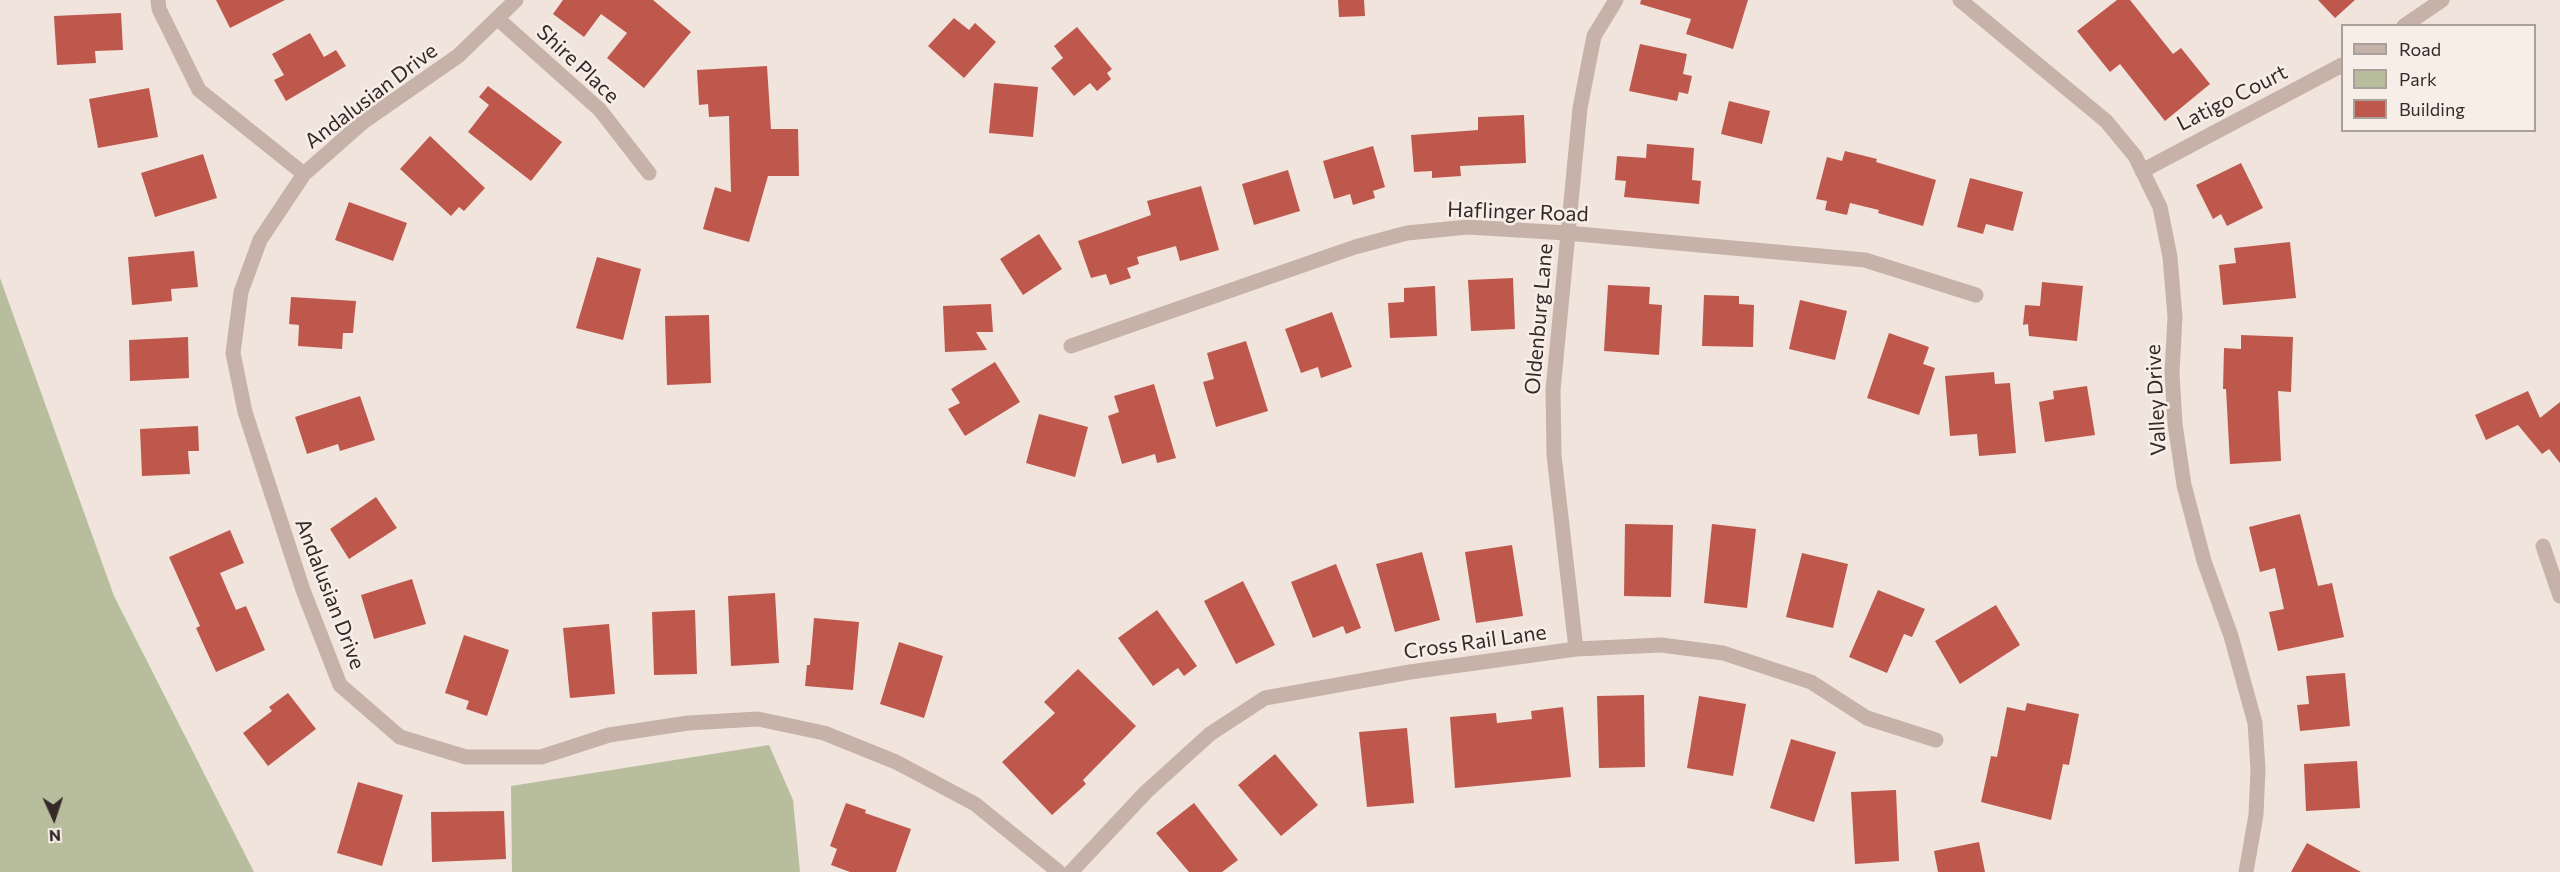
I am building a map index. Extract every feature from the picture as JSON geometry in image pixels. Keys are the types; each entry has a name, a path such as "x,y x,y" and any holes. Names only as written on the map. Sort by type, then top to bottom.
{"street":[{"path":"158,0 159,9 199,90 304,174"},
{"name":"Andalusian Drive","path":"516,0 458,57 363,122 304,174 260,240 241,292 233,353 245,412 303,590 340,685 400,737 466,757 541,757 609,735 688,723 758,719 824,733 896,762 975,804 1059,872"},
{"name":"Oldenburg Lane","path":"1576,649 1554,456 1553,390 1580,108 1594,36 1616,0"},
{"name":"Valley Drive","path":"1960,0 2106,121 2135,156 2160,207 2170,257 2175,317 2172,374 2175,424 2184,485 2204,561 2231,636 2255,723 2258,769 2256,815 2246,872"},
{"path":"2407,24 2442,0"},
{"name":"Shire Place","path":"497,18 600,110 649,173"},
{"name":"Latigo Court","path":"2142,171 2341,66"},
{"name":"Haflinger Road","path":"1071,346 1355,248 1407,233 1468,227 1567,233 1865,260 1976,295"},
{"path":"2543,546 2560,596"},
{"name":"Cross Rail Lane","path":"1071,872 1146,792 1210,734 1265,698 1410,672 1576,649 1661,645 1723,653 1811,682 1867,718 1936,740"}],"green space":[{"path":"0,278 114,596 254,872 0,872"},
{"path":"769,745 793,800 800,872 512,872 511,786"}],"building":[{"path":"216,0 285,0 230,28"},
{"path":"563,0 653,0 691,32 644,88 607,58 627,33 601,14 584,37 553,14"},
{"path":"1338,0 1364,0 1365,16 1339,17"},
{"path":"1641,0 1748,0 1733,49 1686,34 1691,19 1640,4"},
{"path":"2117,0 2130,0 2173,54 2181,48 2210,84 2165,121 2120,64 2110,72 2077,31"},
{"path":"2318,0 2355,0 2335,18"},
{"path":"121,13 123,50 95,51 96,63 57,65 54,16"},
{"path":"954,18 969,30 975,23 996,42 964,78 928,46"},
{"path":"1077,27 1112,69 1107,73 1111,79 1097,91 1090,83 1074,96 1051,68 1063,58 1054,46"},
{"path":"310,33 324,57 336,50 346,66 286,101 274,80 284,75 272,54"},
{"path":"1640,44 1687,54 1683,74 1692,76 1688,94 1679,92 1677,101 1629,91"},
{"path":"767,66 771,129 798,129 799,176 768,176 749,242 703,229 715,187 731,192 729,116 709,117 708,104 699,105 697,70"},
{"path":"994,83 1038,87 1033,137 989,133"},
{"path":"488,86 562,142 531,181 468,132 489,105 479,97"},
{"path":"149,88 158,137 98,148 89,99"},
{"path":"1729,101 1770,111 1762,144 1721,134"},
{"path":"1524,115 1526,163 1460,166 1461,176 1432,178 1432,171 1414,172 1411,135 1478,130 1478,117"},
{"path":"430,136 485,188 464,211 459,207 451,216 400,169"},
{"path":"1647,144 1694,148 1692,180 1701,181 1699,204 1624,197 1626,181 1615,180 1617,156 1646,158"},
{"path":"1373,146 1385,187 1373,191 1375,198 1353,205 1350,194 1334,199 1323,161"},
{"path":"1845,151 1877,159 1876,162 1936,180 1923,226 1878,213 1879,210 1850,203 1847,215 1825,210 1827,201 1816,199 1827,157 1842,161"},
{"path":"203,154 217,198 155,217 141,173"},
{"path":"2241,163 2263,208 2227,226 2221,214 2213,219 2196,185"},
{"path":"1288,170 1300,211 1254,225 1242,184"},
{"path":"1970,178 2023,192 2013,231 1986,224 1983,234 1957,227"},
{"path":"1201,186 1219,250 1180,261 1176,246 1137,257 1139,264 1127,268 1131,278 1110,285 1106,274 1091,278 1078,241 1151,215 1147,201"},
{"path":"349,202 407,223 393,261 335,240"},
{"path":"1039,234 1062,269 1023,295 1000,259"},
{"path":"2290,242 2296,298 2223,305 2219,265 2236,263 2234,248"},
{"path":"194,251 198,287 171,289 172,301 132,305 128,257"},
{"path":"597,257 641,269 623,340 576,328"},
{"path":"1513,278 1515,329 1471,331 1468,280"},
{"path":"2042,282 2083,286 2077,341 2029,336 2028,324 2023,325 2025,305 2040,306"},
{"path":"1608,285 1650,287 1649,304 1662,305 1659,355 1604,351"},
{"path":"1435,286 1437,336 1390,338 1388,303 1404,302 1404,288"},
{"path":"1704,295 1739,296 1739,304 1754,305 1753,347 1702,346"},
{"path":"291,297 356,301 353,333 343,333 342,349 298,346 299,325 289,324"},
{"path":"1800,300 1847,311 1835,360 1789,349"},
{"path":"991,304 993,332 976,332 987,350 945,352 943,306"},
{"path":"1332,312 1352,367 1321,378 1318,367 1301,373 1285,329"},
{"path":"709,315 711,383 667,385 665,316"},
{"path":"1889,333 1929,347 1923,364 1935,368 1919,415 1867,398"},
{"path":"2241,335 2293,337 2291,392 2278,391 2281,461 2230,464 2226,389 2223,389 2224,348 2241,349"},
{"path":"188,337 189,378 130,381 129,340"},
{"path":"1246,341 1268,411 1216,427 1203,382 1214,379 1207,353"},
{"path":"995,362 1020,402 965,436 948,409 960,403 951,389"},
{"path":"1994,372 1995,384 2010,383 2016,453 1979,456 1977,434 1950,436 1945,376"},
{"path":"1154,384 1176,458 1157,463 1155,454 1122,464 1108,416 1119,412 1114,396"},
{"path":"2087,386 2095,435 2045,442 2039,402 2054,399 2053,391"},
{"path":"2528,391 2540,418 2560,402 2560,463 2549,449 2542,454 2518,425 2486,440 2475,415"},
{"path":"360,396 375,440 340,451 338,444 307,454 295,417"},
{"path":"1039,414 1088,427 1075,477 1026,463"},
{"path":"198,426 199,451 188,451 190,474 142,476 140,429"},
{"path":"376,497 397,528 349,559 330,529"},
{"path":"2300,514 2318,586 2332,583 2344,637 2278,651 2269,612 2284,609 2275,568 2260,572 2249,527"},
{"path":"1625,524 1673,525 1671,597 1624,596"},
{"path":"1712,524 1756,529 1747,608 1704,603"},
{"path":"230,530 244,563 220,573 236,610 246,606 265,650 216,672 196,628 200,626 169,557"},
{"path":"1512,545 1523,616 1476,623 1465,552"},
{"path":"1422,552 1440,620 1395,632 1376,564"},
{"path":"1802,553 1848,564 1833,628 1786,617"},
{"path":"1336,564 1361,628 1346,634 1343,626 1313,638 1291,582"},
{"path":"412,579 426,624 374,639 361,595"},
{"path":"1243,581 1275,645 1236,664 1204,601"},
{"path":"1878,590 1925,609 1912,637 1904,634 1887,673 1849,657"},
{"path":"775,593 779,663 731,666 728,596"},
{"path":"1996,605 2020,645 1960,684 1935,641"},
{"path":"695,610 697,674 654,675 652,612"},
{"path":"1157,610 1197,666 1184,676 1178,668 1153,686 1118,638"},
{"path":"814,618 859,622 853,690 805,686 807,665 810,665"},
{"path":"609,624 615,694 570,698 563,628"},
{"path":"464,635 509,650 487,716 466,709 469,701 445,693"},
{"path":"899,642 943,656 924,718 880,704"},
{"path":"1078,669 1136,726 1083,780 1086,784 1052,815 1002,762 1055,713 1044,702"},
{"path":"2345,673 2350,726 2300,731 2297,705 2309,704 2306,676"},
{"path":"288,693 316,729 268,766 243,733 272,711 269,707"},
{"path":"1644,695 1645,767 1599,768 1597,696"},
{"path":"1699,696 1746,704 1733,776 1687,768"},
{"path":"2027,703 2079,714 2069,765 2063,764 2051,820 1981,802 1991,756 1997,757 2007,707 2025,711"},
{"path":"1563,707 1571,777 1455,788 1450,717 1496,713 1497,723 1532,719 1531,711"},
{"path":"1407,728 1414,803 1367,807 1359,732"},
{"path":"1791,739 1836,752 1814,822 1770,808"},
{"path":"1275,754 1318,805 1281,836 1238,785"},
{"path":"2357,761 2360,808 2306,811 2304,764"},
{"path":"358,782 403,795 382,866 337,853"},
{"path":"1896,790 1899,861 1855,864 1851,792"},
{"path":"846,803 866,810 865,813 911,829 896,872 850,872 831,865 837,849 830,846"},
{"path":"1194,803 1238,860 1222,872 1189,872 1156,833"},
{"path":"504,811 506,859 432,862 431,812"},
{"path":"1979,842 1985,872 1938,872 1934,851"},
{"path":"2307,843 2361,872 2291,872"}]}
